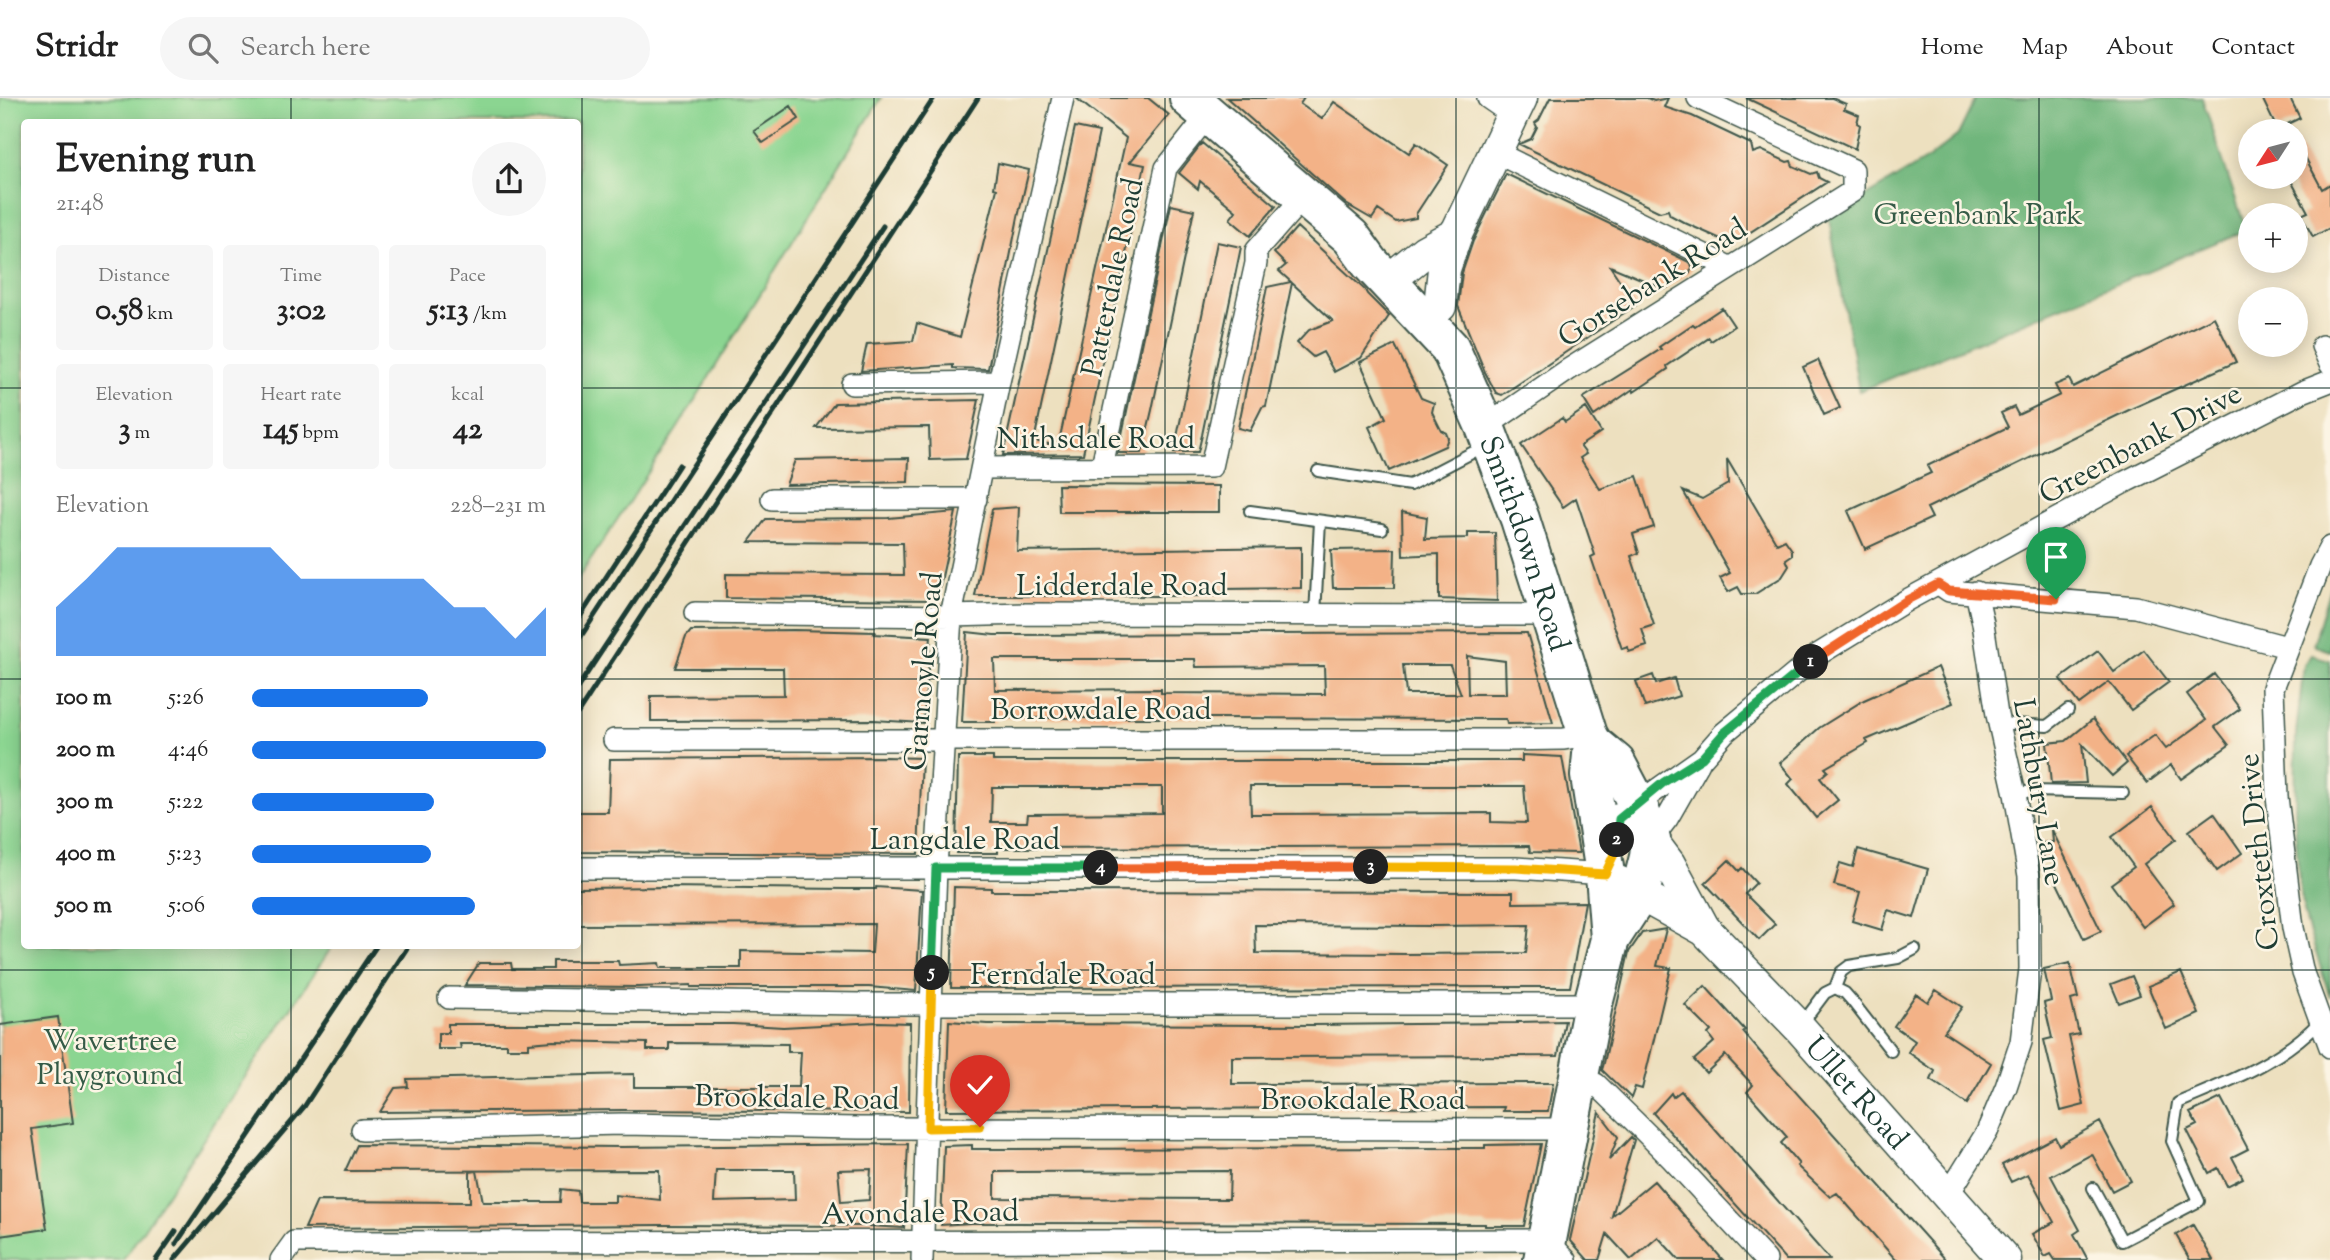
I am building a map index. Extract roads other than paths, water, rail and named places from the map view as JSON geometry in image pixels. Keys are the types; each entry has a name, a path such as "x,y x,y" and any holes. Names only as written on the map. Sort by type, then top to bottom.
{"highway":[{"name":"Smithdown Road","path":"1199,106 1351,237 1370,263 1425,284 1449,321 1450,348"},
{"name":"Smithdown Road","path":"1396,273 1450,348 1488,435 1520,519 1591,739 1590,776 1605,874 1610,939"},
{"name":"Smithdown Road","path":"1552,1253 1567,1129 1580,1078 1593,1004 1610,939 1640,893 1651,840 1628,811 1616,763 1591,739"}],"main road":[{"path":"1440,306 1444,269 1456,234 1518,107"},
{"path":"1396,273 1425,251 1456,234"},
{"name":"Ullet Road","path":"1651,840 1669,864 1705,930 1800,1027 2005,1260"},
{"name":"Ullet Road","path":"1605,874 1705,930"}],"street":[{"name":"Garmoyle Road","path":"923,1250 936,868 951,616 999,382 1063,98"},
{"path":"1488,98 1518,107"},
{"name":"Gorsebank Road","path":"1488,435 1568,370 1853,191 1853,170 1698,98"},
{"name":"Patterdale Road","path":"1102,466 1166,168 1199,106"},
{"path":"1497,153 1729,267"},
{"name":"Nithsdale Road","path":"982,468 1211,467 1256,263 1256,251 1305,195"},
{"name":"Greenbank Drive","path":"1628,811 1702,758 1724,733 1819,654 1907,600 2123,483 2302,392 2330,381"},
{"path":"852,384 999,382"},
{"path":"772,499 976,499"},
{"name":"Croxteth Drive","path":"2330,547 2287,647 2273,688 2277,797 2293,928 2302,973 2330,1047"},
{"path":"1938,584 1949,591 2136,607 2287,647"},
{"name":"Lathbury Lane","path":"1948,1195 1987,1132 2006,1087 2021,1042 2030,969 2029,876 1976,592"},
{"name":"Lidderdale Road","path":"695,613 951,616 1549,615"},
{"name":"Borrowdale Road","path":"614,740 1591,739"},
{"path":"1651,840 1667,819 1702,758"},
{"path":"1605,874 1616,850 1628,811"},
{"name":"Langdale Road","path":"581,869 1516,868 1605,874"},
{"name":"Ferndale Road","path":"449,998 930,1004 1593,1004"},
{"path":"1580,1078 1596,1084 1635,1122 1766,1260"},
{"name":"Brookdale Road","path":"362,1130 619,1124 928,1128 1567,1129"},
{"name":"Avondale Road","path":"281,1260 293,1241 833,1243 923,1250 1552,1253"}],"lane":[{"path":"1318,471 1409,485 1488,435"},
{"path":"1250,511 1381,529"},
{"path":"1315,615 1320,521"},
{"path":"1999,723 2047,726 2068,710"},
{"path":"2015,794 2031,791 2123,793"},
{"path":"1800,1027 1825,993 1835,988 1841,972 1849,966 1898,958 1915,949"},
{"path":"1835,988 1845,993 1891,1051"},
{"path":"2093,1188 2122,1241 2199,1201 2172,1141 2178,1104 2258,1068 2293,1047 2319,1022"}],"railway":[{"path":"581,636 934,98"},
{"path":"581,708 978,98"},
{"path":"581,682 883,226"},
{"path":"581,615 679,465"},
{"path":"176,1244 374,949"},
{"path":"174,1260 304,1107 406,949"},
{"path":"156,1260 176,1231"}],"park label":[{"name":"Greenbank Park","path":"1978,214"},
{"name":"Wavertree Playground","path":"110,1058"}]}
